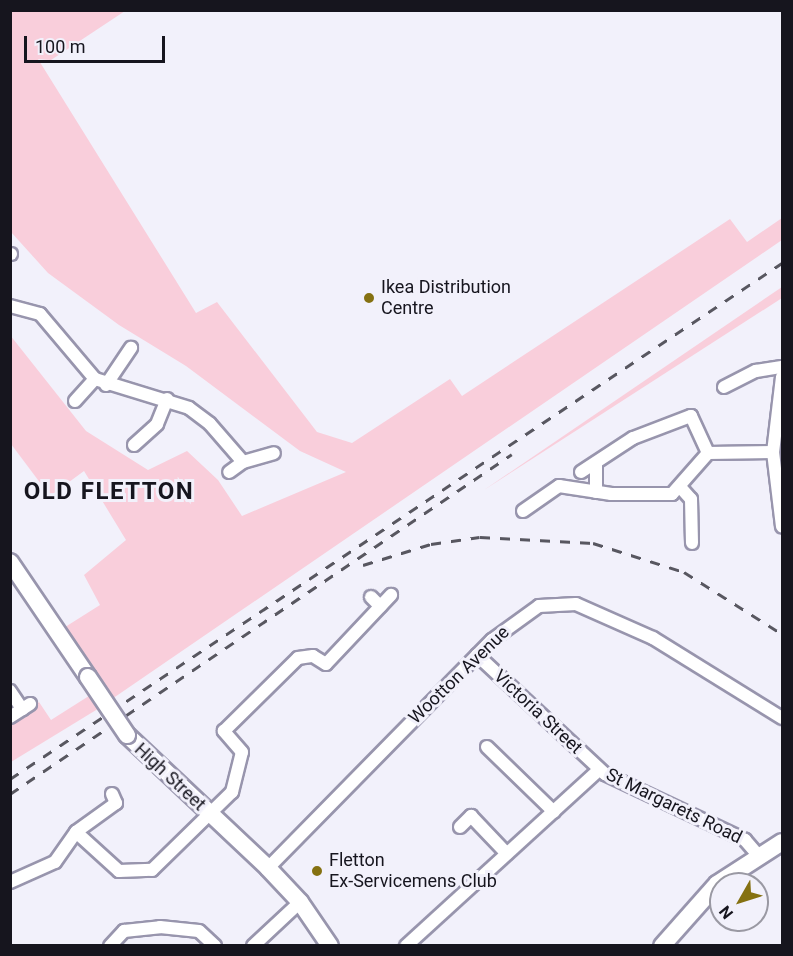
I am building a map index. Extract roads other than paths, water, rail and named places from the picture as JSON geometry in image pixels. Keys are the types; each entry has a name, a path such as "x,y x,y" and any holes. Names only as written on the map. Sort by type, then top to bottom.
{"main road":[{"name":"High Street","path":"10,562 127,735 268,868 300,902 330,945"},
{"path":"662,945 705,895 759,856 783,842"}],"street":[{"path":"10,306 40,314 101,382 167,399 210,424 243,462"},
{"path":"75,401 101,382 130,348"},
{"path":"724,387 756,371 783,367"},
{"path":"783,377 773,452 783,526"},
{"path":"134,445 157,424 167,399"},
{"path":"581,472 633,438 691,416 708,453"},
{"path":"708,453 773,452"},
{"path":"229,472 243,462 274,453"},
{"path":"523,511 560,486 596,492 672,494 681,488 708,453"},
{"path":"596,463 596,492"},
{"path":"681,488 691,499 692,543"},
{"path":"76,832 119,871 142,874 232,792 241,757 241,747 224,731 281,670 305,656 326,664 376,601 391,595"},
{"name":"Wootton Avenue","path":"268,868 477,655 539,606 576,604 653,638 783,718"},
{"name":"Victoria Street","path":"477,655 599,770"},
{"path":"10,691 26,707 10,717"},
{"path":"487,747 554,812"},
{"name":"St Margarets Road","path":"405,945 599,770 745,840 759,856"},
{"path":"10,882 55,862 76,832 116,804 112,794"},
{"path":"460,827 471,816 507,854"},
{"path":"259,944 300,902"},
{"path":"110,945 124,931 151,927 191,929 207,943"}],"railway":[{"path":"10,779 782,263"},
{"path":"10,794 512,454"},
{"path":"363,565 431,544 480,537 593,543 684,572 782,634"}],"place":[{"name":"Ikea Distribution Centre","path":"369,298"},
{"name":"Fletton Ex-Servicemens Club","path":"317,871"}],"district":[{"name":"OLD FLETTON","path":"109,492"}]}
